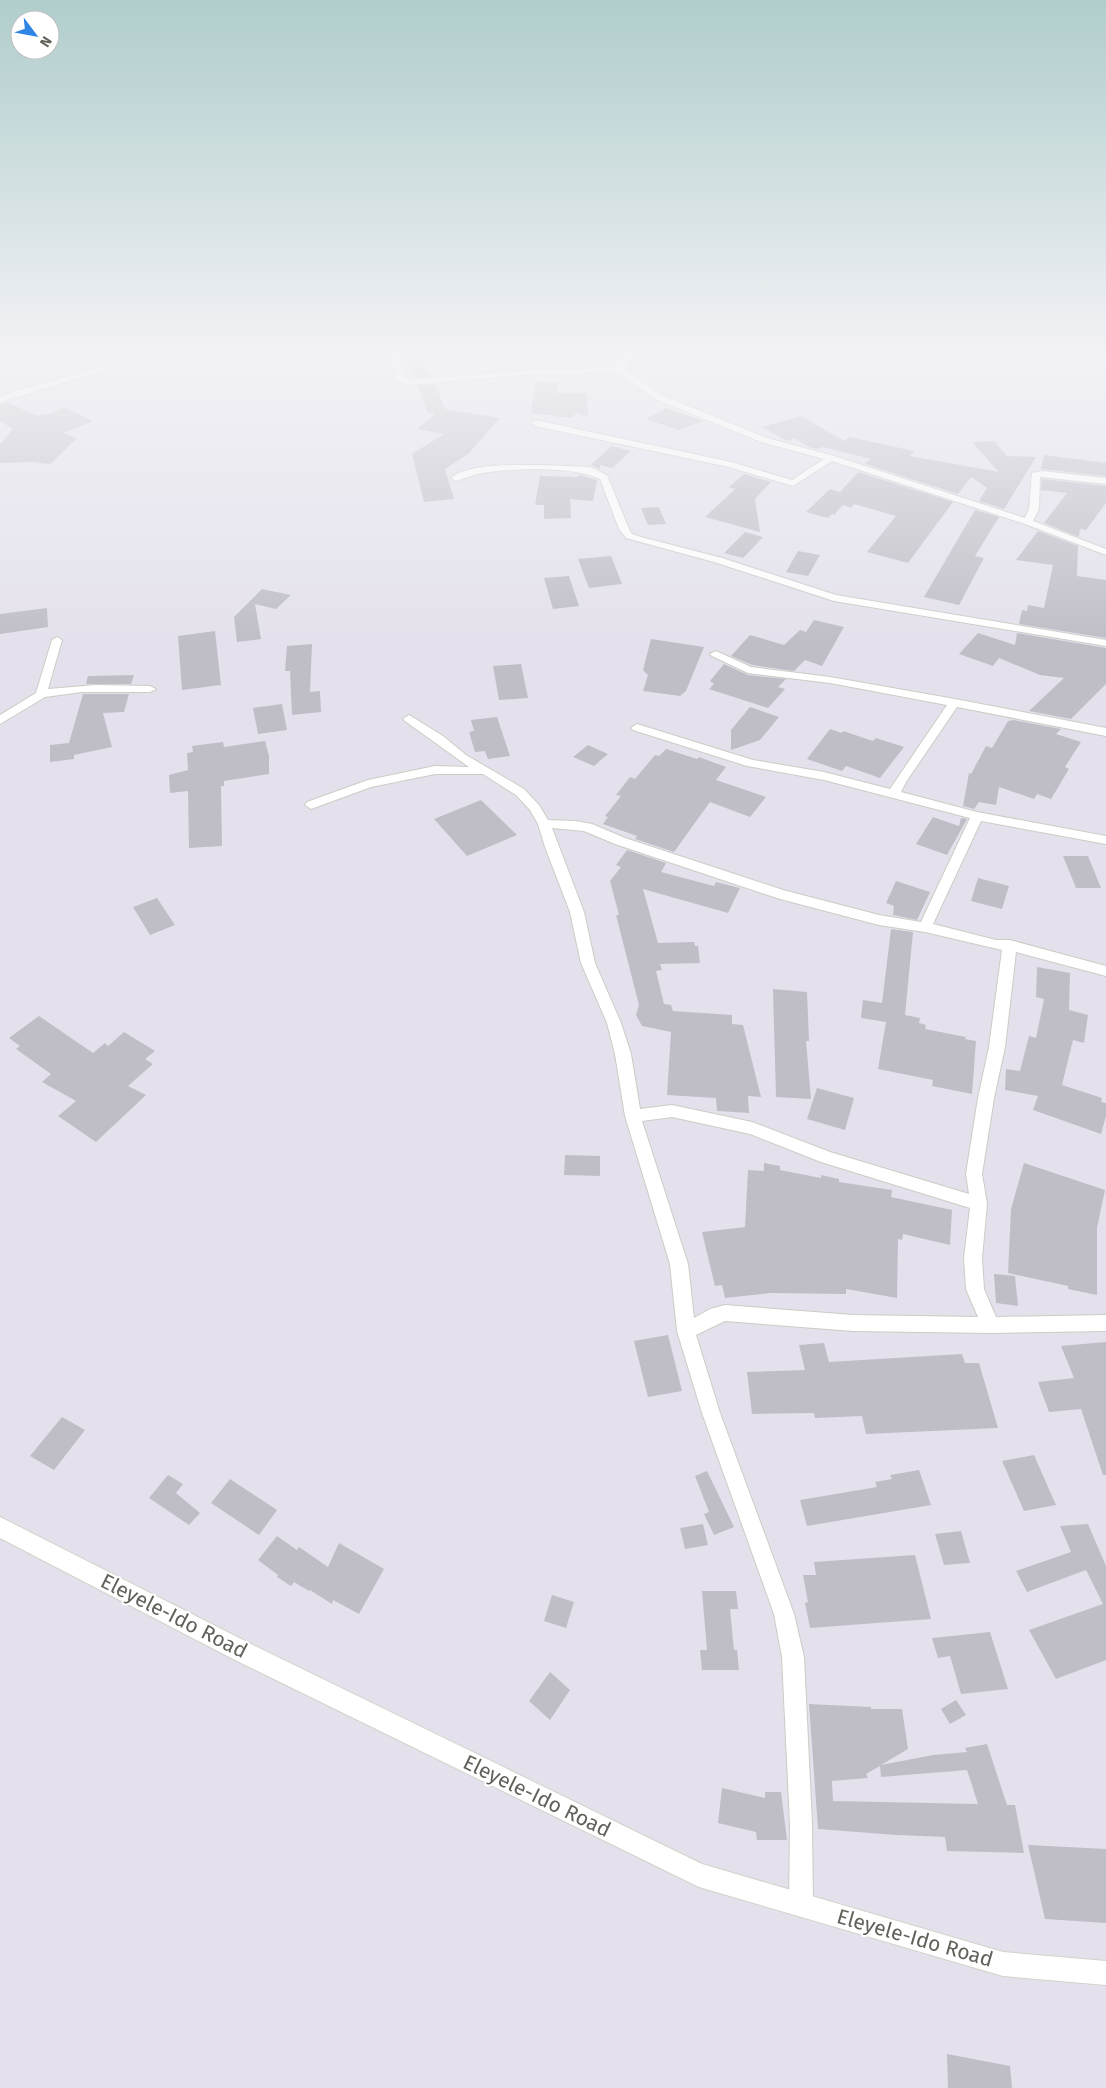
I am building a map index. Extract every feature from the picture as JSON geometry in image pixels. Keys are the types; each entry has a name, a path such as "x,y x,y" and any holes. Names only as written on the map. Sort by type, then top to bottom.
{"street":[{"path":"654,448 731,465 793,483 831,458"},
{"path":"795,448 831,458 1028,522 1106,552"},
{"path":"456,478 465,473 491,469 590,470 604,477 624,529 630,536 638,539 718,560 834,598 1106,643"},
{"path":"1028,522 1034,509 1035,475 1042,474 1106,481"},
{"path":"41,694 57,640"},
{"path":"716,654 748,670 763,673 775,672 784,676 805,676 955,702 1000,713 1106,732"},
{"path":"0,720 41,694 86,688 150,689"},
{"path":"894,795 900,782 955,702"},
{"path":"409,719 439,739 462,758 520,792 535,808 544,824 551,848 577,912 588,963 614,1023 624,1054 633,1116 680,1264 686,1332 711,1413 784,1614 793,1656 802,1824 801,1905"},
{"path":"637,728 751,763 824,776 977,816 1106,840"},
{"path":"311,805 368,784 435,770 486,771"},
{"path":"925,927 959,858 977,816"},
{"path":"544,824 587,827 637,847 780,894 879,920 925,927 996,945 1010,945 1106,971"},
{"path":"991,1325 975,1289 973,1258 979,1204 974,1174 986,1098 997,1047 1010,945"},
{"path":"633,1116 672,1111 752,1128 827,1157 979,1204"},
{"path":"686,1332 716,1314 725,1313 853,1323 991,1325 1106,1323"},
{"name":"Eleyele-Ido Road","path":"0,1527 245,1653 699,1875 1003,1964 1106,1973"}],"building":[{"path":"0,448 66,448 50,464 33,462 0,463"},
{"path":"421,448 473,448 468,454 445,469 454,499 424,502 412,454"},
{"path":"608,448 631,451 612,468 600,465 600,469 591,465"},
{"path":"829,448 902,448 914,451 910,456 999,472 978,448 1000,448 1007,456 1036,457 1004,509 979,501 987,488 971,477 958,494 865,464 871,459"},
{"path":"1044,455 1106,463 1106,476 1041,469"},
{"path":"858,472 953,502 908,563 867,552 896,516 854,504 851,508 843,505 834,515 832,514 828,518 806,512 830,489 840,492"},
{"path":"744,474 771,482 755,499 760,532 705,517 735,489 729,487"},
{"path":"580,475 597,480 593,501 570,499 571,518 544,519 544,505 535,505 540,476 578,477"},
{"path":"1042,479 1106,486 1106,503 1086,530 1080,529 1079,537 1044,523 1067,493 1041,490"},
{"path":"659,507 666,524 648,525 641,508"},
{"path":"975,510 999,517 975,556 984,558 959,605 924,597"},
{"path":"1038,531 1078,546 1077,576 1106,580 1106,638 1019,624 1022,610 1027,611 1028,605 1044,608 1053,565 1016,560"},
{"path":"745,532 763,537 743,558 724,553"},
{"path":"798,551 820,555 808,576 786,572"},
{"path":"611,556 622,584 589,588 578,559"},
{"path":"569,576 579,606 553,609 544,578"},
{"path":"262,589 291,595 276,609 255,604 261,639 237,642 234,617"},
{"path":"47,608 48,627 0,634 0,614"},
{"path":"814,620 844,627 822,666 805,660 794,671 752,665 731,656 750,635 784,645 800,630 806,632"},
{"path":"215,631 221,685 182,690 178,636"},
{"path":"978,633 1015,645 1017,633 1106,648 1106,684 1071,719 1029,711 1064,678 1040,675 999,658 993,666 959,654"},
{"path":"651,639 704,647 686,691 680,696 643,691 648,675 643,670"},
{"path":"312,644 310,692 320,691 321,712 292,715 290,671 285,671 287,646"},
{"path":"521,664 528,698 499,700 493,666"},
{"path":"724,664 748,675 786,679 778,687 785,689 768,708 709,689 714,684 710,681"},
{"path":"134,675 131,684 86,684 88,676"},
{"path":"83,694 129,694 124,712 103,713 112,747 74,755 74,759 50,762 50,745 69,743"},
{"path":"282,704 287,730 258,734 253,708"},
{"path":"750,707 779,717 760,740 731,750 731,730"},
{"path":"497,717 510,756 488,759 485,751 475,752 469,732 474,731 471,720"},
{"path":"1014,720 1061,729 1056,734 1081,742 1065,767 1069,769 1051,799 1037,794 1034,799 999,787 996,805 979,802 974,809 963,806 969,773 971,774 986,746 992,748 1008,721"},
{"path":"830,729 842,733 843,731 873,741 876,738 904,747 880,778 846,766 842,771 807,759"},
{"path":"265,741 269,756 269,774 224,781 224,786 221,786 222,846 189,848 188,791 170,793 169,775 188,770 187,753 193,752 192,746 223,742 224,747"},
{"path":"588,745 608,754 594,766 573,757"},
{"path":"666,749 697,759 699,757 726,767 716,780 766,797 750,817 710,802 674,852 635,839 637,836 603,824 608,817 605,816 621,796 616,795 630,777 635,779 655,755 659,756"},
{"path":"481,800 517,835 467,856 434,819"},
{"path":"933,817 959,826 961,818 967,819 947,855 916,844"},
{"path":"627,850 666,863 661,872 714,886 716,882 740,888 728,913 643,889 658,943 694,942 695,946 698,946 700,963 660,964 662,970 656,971 664,1004 671,1005 673,1011 732,1015 732,1024 743,1025 761,1097 748,1096 749,1113 717,1111 716,1098 667,1095 671,1032 642,1026 636,1015 639,1005 616,915 619,915 610,881 621,867 616,865"},
{"path":"1063,856 1088,856 1101,888 1076,888"},
{"path":"978,878 1009,886 1002,909 971,901"},
{"path":"896,881 930,892 917,920 893,915 894,906 886,903"},
{"path":"157,898 175,925 150,935 133,907"},
{"path":"891,929 913,932 905,1015 920,1018 919,1023 926,1025 925,1029 966,1037 965,1039 976,1041 972,1094 932,1086 933,1080 878,1069 886,1022 861,1018 863,1000 882,1003"},
{"path":"1037,967 1070,973 1069,1010 1088,1015 1084,1043 1073,1040 1062,1085 1102,1098 1101,1102 1106,1103 1106,1116 1101,1134 1033,1110 1038,1096 1005,1090 1006,1069 1020,1071 1029,1036 1036,1038 1044,999 1036,997"},
{"path":"773,989 807,992 809,1041 806,1041 811,1099 776,1097"},
{"path":"39,1016 93,1053 105,1043 108,1046 124,1032 155,1051 145,1059 153,1064 128,1086 146,1095 96,1142 58,1116 76,1101 42,1082 51,1074 16,1049 20,1046 9,1038"},
{"path":"817,1088 854,1098 845,1130 807,1119"},
{"path":"565,1155 600,1156 600,1176 564,1175"},
{"path":"764,1163 780,1166 780,1170 821,1178 821,1175 839,1179 839,1182 892,1190 891,1197 952,1210 950,1245 903,1234 902,1240 898,1239 897,1298 846,1289 846,1294 770,1293 725,1298 722,1285 715,1286 702,1232 745,1227 748,1170 764,1171"},
{"path":"1024,1163 1105,1190 1097,1228 1097,1295 1068,1289 1068,1286 1008,1273 1011,1209"},
{"path":"994,1274 1015,1276 1018,1306 996,1303"},
{"path":"668,1335 682,1391 648,1397 634,1341"},
{"path":"1106,1342 1106,1475 1103,1475 1081,1409 1049,1412 1038,1382 1074,1378 1061,1346"},
{"path":"824,1343 829,1362 962,1354 965,1363 979,1363 998,1428 866,1434 862,1416 815,1418 814,1413 752,1414 747,1372 805,1370 799,1345"},
{"path":"62,1417 85,1430 54,1470 30,1456"},
{"path":"1034,1455 1056,1505 1024,1511 1002,1461"},
{"path":"919,1470 931,1505 807,1526 800,1500 877,1487 875,1482 892,1479 890,1475"},
{"path":"707,1471 734,1527 714,1535 704,1514 709,1512 695,1476"},
{"path":"168,1475 183,1484 176,1493 200,1513 189,1525 149,1498"},
{"path":"230,1479 277,1510 259,1535 211,1503"},
{"path":"703,1524 708,1545 685,1549 680,1528"},
{"path":"1088,1524 1106,1566 1106,1660 1056,1679 1029,1630 1103,1604 1086,1570 1027,1592 1016,1571 1071,1552 1060,1526"},
{"path":"961,1531 970,1563 944,1565 935,1534"},
{"path":"277,1536 297,1550 299,1547 328,1567 339,1543 384,1569 359,1614 333,1600 332,1604 294,1582 291,1586 277,1577 278,1575 258,1560"},
{"path":"915,1555 931,1619 810,1628 805,1603 808,1602 803,1575 816,1575 814,1562"},
{"path":"702,1591 736,1591 738,1609 730,1609 734,1650 737,1650 739,1670 702,1670 700,1650 707,1650"},
{"path":"552,1595 574,1602 566,1628 544,1621"},
{"path":"990,1632 1008,1689 961,1694 950,1656 938,1658 932,1638"},
{"path":"550,1672 570,1690 550,1720 529,1701"},
{"path":"956,1700 966,1715 950,1724 941,1709"},
{"path":"809,1704 871,1707 871,1709 902,1709 908,1749 881,1765 933,1755 967,1752 965,1748 987,1744 1007,1805 1015,1805 1024,1853 947,1851 945,1837 818,1829","holes":["880,1766 881,1777 967,1770 978,1804 833,1801 832,1781 868,1778 866,1774"]},
{"path":"722,1788 765,1798 765,1792 781,1792 787,1840 757,1840 756,1832 718,1823"},
{"path":"1028,1845 1106,1849 1106,1923 1045,1919"},
{"path":"947,2054 1010,2066 1012,2088 948,2088"}]}
